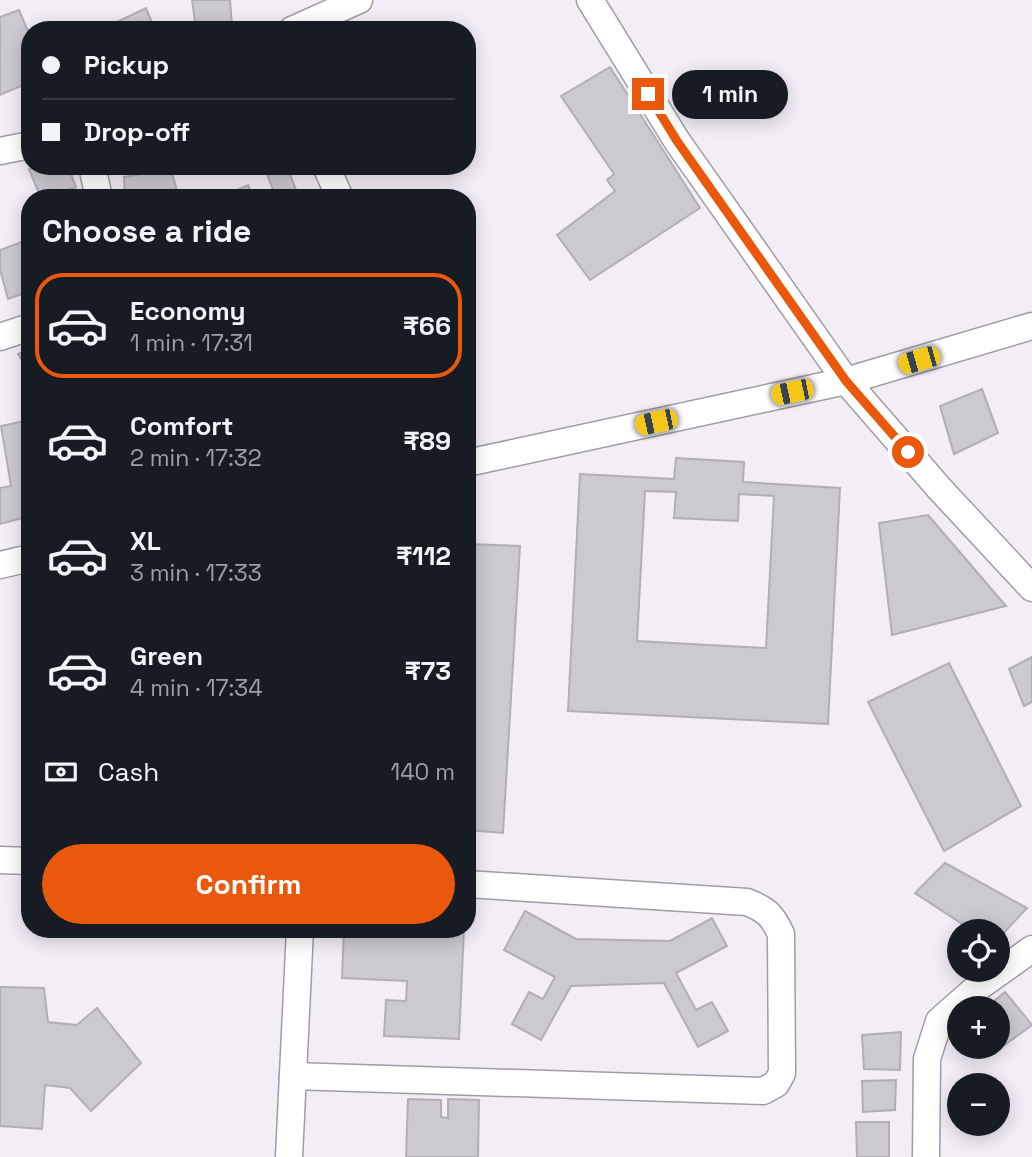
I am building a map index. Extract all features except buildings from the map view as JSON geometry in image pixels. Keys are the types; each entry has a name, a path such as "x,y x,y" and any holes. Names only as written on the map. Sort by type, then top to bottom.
{"street":[{"path":"312,21 359,0"},
{"path":"590,0 677,141 846,381 1032,589"},
{"path":"0,151 21,147"},
{"path":"476,461 846,381 1032,326"},
{"path":"0,337 21,330"},
{"path":"0,565 21,560"},
{"path":"0,860 21,861"},
{"path":"293,1076 763,1091 776,1084 782,1073 781,934 765,909 747,902 476,885"},
{"path":"289,1157 300,938"},
{"path":"926,1157 927,1059 939,1021 973,991 1032,949"}],"route":[{"path":"648,94 677,141 846,381 908,452"}]}
